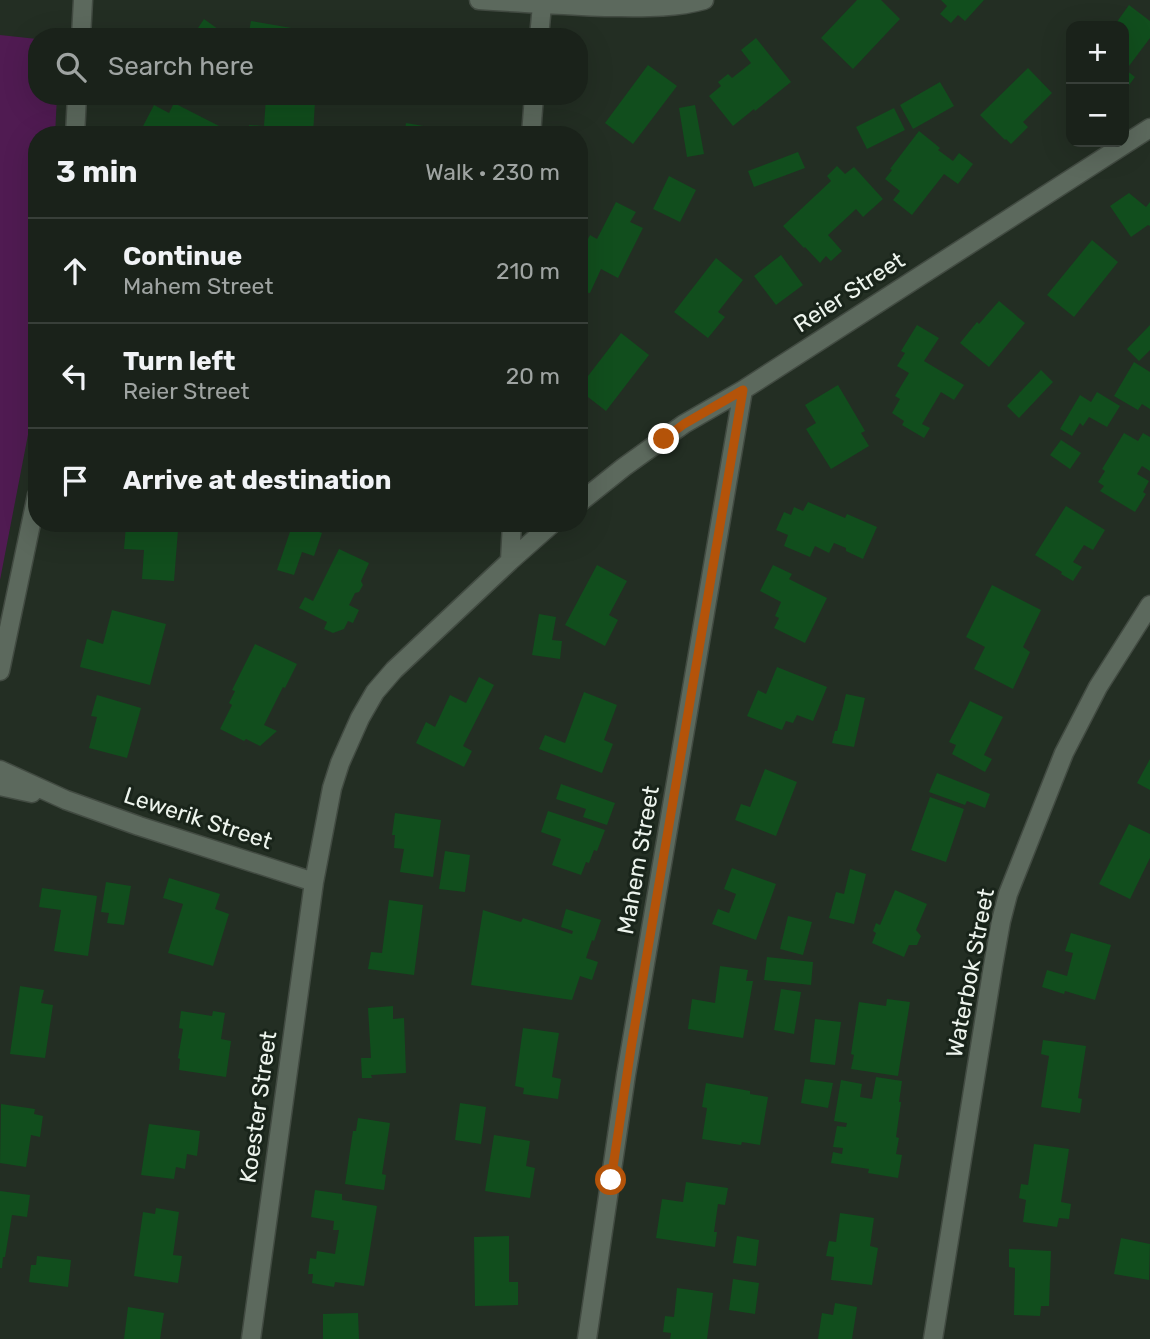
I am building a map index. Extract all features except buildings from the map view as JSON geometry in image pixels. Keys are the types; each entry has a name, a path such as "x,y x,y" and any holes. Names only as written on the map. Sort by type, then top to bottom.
{"street":[{"path":"81,28 83,0"},
{"path":"482,0 542,5 665,7 704,0"},
{"path":"540,28 542,5"},
{"path":"76,126 77,105"},
{"path":"532,126 533,105"},
{"name":"Reier Street","path":"588,496 684,424 743,390 1150,128"},
{"name":"Mahem Street","path":"587,1339 626,1074 743,390"},
{"path":"0,671 29,532"},
{"path":"510,561 512,532"},
{"path":"314,882 332,788 340,763 375,692 394,670 544,532"},
{"name":"Waterbok Street","path":"933,1339 993,966 1008,894 1064,753 1098,687 1150,605"},
{"name":"Lewerik Street","path":"0,770 66,800 314,882"},
{"name":"Lewerik Street","path":"0,786 66,800"},
{"name":"Koester Street","path":"251,1339 314,882"}],"shaded area":[{"path":"0,35 28,38 28,105 57,105 55,126 28,126 28,435 0,580"}],"route":[{"path":"611,1180 743,390 684,424 664,439"}]}
